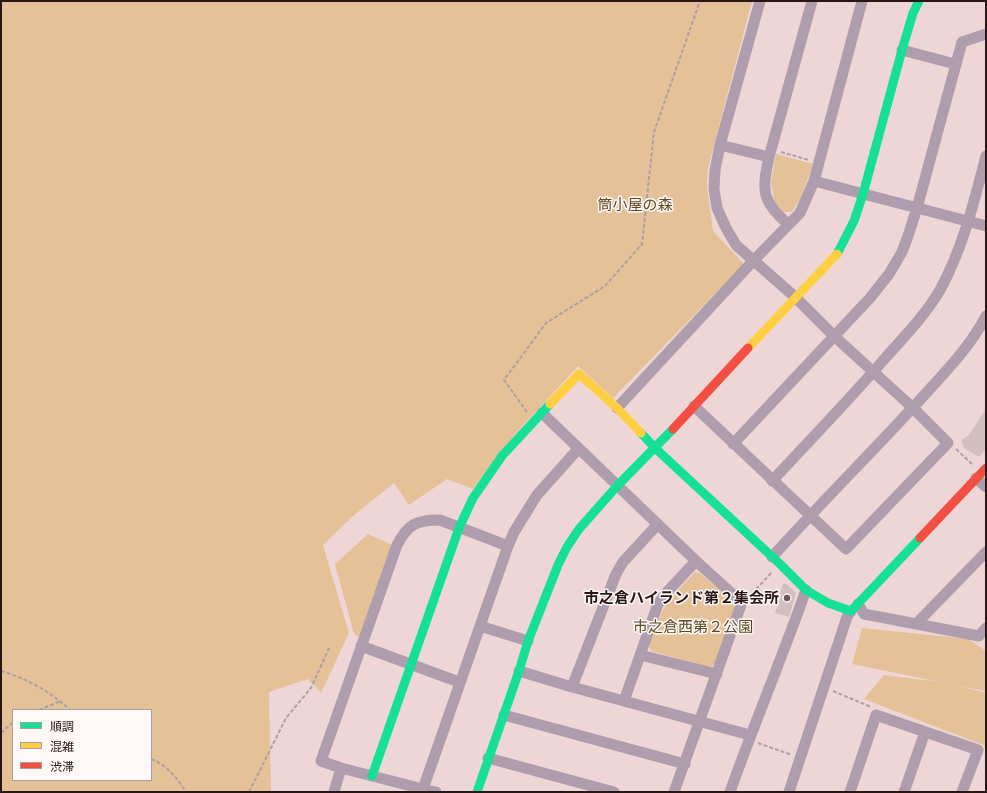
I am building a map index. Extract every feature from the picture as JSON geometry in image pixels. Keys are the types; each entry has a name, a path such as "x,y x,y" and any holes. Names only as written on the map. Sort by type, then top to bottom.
{"street":[{"path":"694,406 846,549 948,443 834,336 795,297 736,245 717,208 714,189 715,170 720,145 760,1"},
{"path":"788,224 772,209 764,189 764,180 812,1"},
{"path":"617,408 754,260 800,213 814,181 862,1"},
{"path":"477,792 519,671 528,640 558,565 567,547 579,529 618,485 655,448 839,251 854,221 863,194 902,50 918,1"},
{"path":"733,444 870,298 889,274 902,252 917,208 962,42 986,34"},
{"path":"902,50 955,64"},
{"path":"720,145 770,153"},
{"path":"772,481 874,372 917,322 940,290 969,221 986,156"},
{"path":"814,181 986,226"},
{"path":"776,560 810,516 849,477 954,363 981,326 986,316"},
{"path":"372,776 410,664 459,528 473,498 502,456 579,374 617,408 655,448 776,560 806,590 828,603 854,608 864,614 979,636 986,628"},
{"path":"542,413 578,449 739,600 741,605 674,792"},
{"path":"423,790 514,532 537,495 578,449"},
{"path":"789,792 847,617 981,473 986,487"},
{"path":"436,792 423,790 341,768 321,761 397,545 406,530 418,522 440,520 508,546"},
{"path":"572,687 616,574 624,562 658,524"},
{"path":"916,624 986,552"},
{"path":"624,701 658,604 667,592 696,561"},
{"path":"730,792 749,737 806,590"},
{"path":"480,626 528,640"},
{"path":"361,646 460,682"},
{"path":"640,655 717,674"},
{"path":"519,671 749,737"},
{"path":"504,715 685,764"},
{"path":"850,792 876,715 978,750 962,792"},
{"path":"904,792 925,732"},
{"path":"488,758 614,792"},
{"path":"334,792 341,768"}],"path":[{"path":"533,422 504,380 546,323 605,286 642,244 654,132 700,1"},
{"path":"770,153 818,162"},
{"path":"948,443 981,473"},
{"path":"741,605 776,560"},
{"path":"249,792 286,718 311,688 329,648"},
{"path":"1,671 18,676 61,701 69,709"},
{"path":"824,687 875,708 876,715"},
{"path":"41,709 61,701"},
{"path":"1,733 12,723"},
{"path":"749,737 800,758"},
{"path":"152,759 174,774 186,792"}],"green space":[{"name":"筒小屋の森","path":"1,1 752,1 708,168 707,187 713,231 744,264 613,398 578,366 517,432 473,489 447,479 409,505 394,483 353,516 323,545 349,633 321,693 308,679 269,692 271,792 1,792"},
{"path":"776,154 813,164 802,195 792,212 783,212 775,203 771,182"},
{"path":"368,534 392,545 359,637 354,634 335,564"},
{"name":"市之倉西第２公園","path":"695,572 700,573 733,602 735,612 716,664 709,667 651,651 648,645 666,603"},
{"path":"862,628 968,639 986,651 986,691 959,686 986,693 986,746 864,699 884,675 940,682 852,664"}],"building":[{"path":"986,409 986,449 979,457 964,448 961,440 968,436"},
{"name":"市之倉ハイランド第２集会所","path":"783,583 788,585 796,593 789,617 775,613 782,594 780,593"}],"traffic: fast":[{"path":"837,254 854,221 863,194 902,50 913,13 919,1"},
{"path":"372,776 459,528 473,498 502,456 550,404"},
{"path":"477,792 528,641 558,565 567,547 579,529 618,485 673,429"},
{"path":"641,433 655,448 806,590 828,603 851,611 920,538"}],"traffic: slow":[{"path":"748,348 837,254"},
{"path":"550,404 579,374 617,408 641,433"}],"traffic: jam":[{"path":"673,429 748,348"},
{"path":"920,538 986,468"}],"place":[{"name":"市之倉ハイランド第２集会所","path":"787,598"}]}
